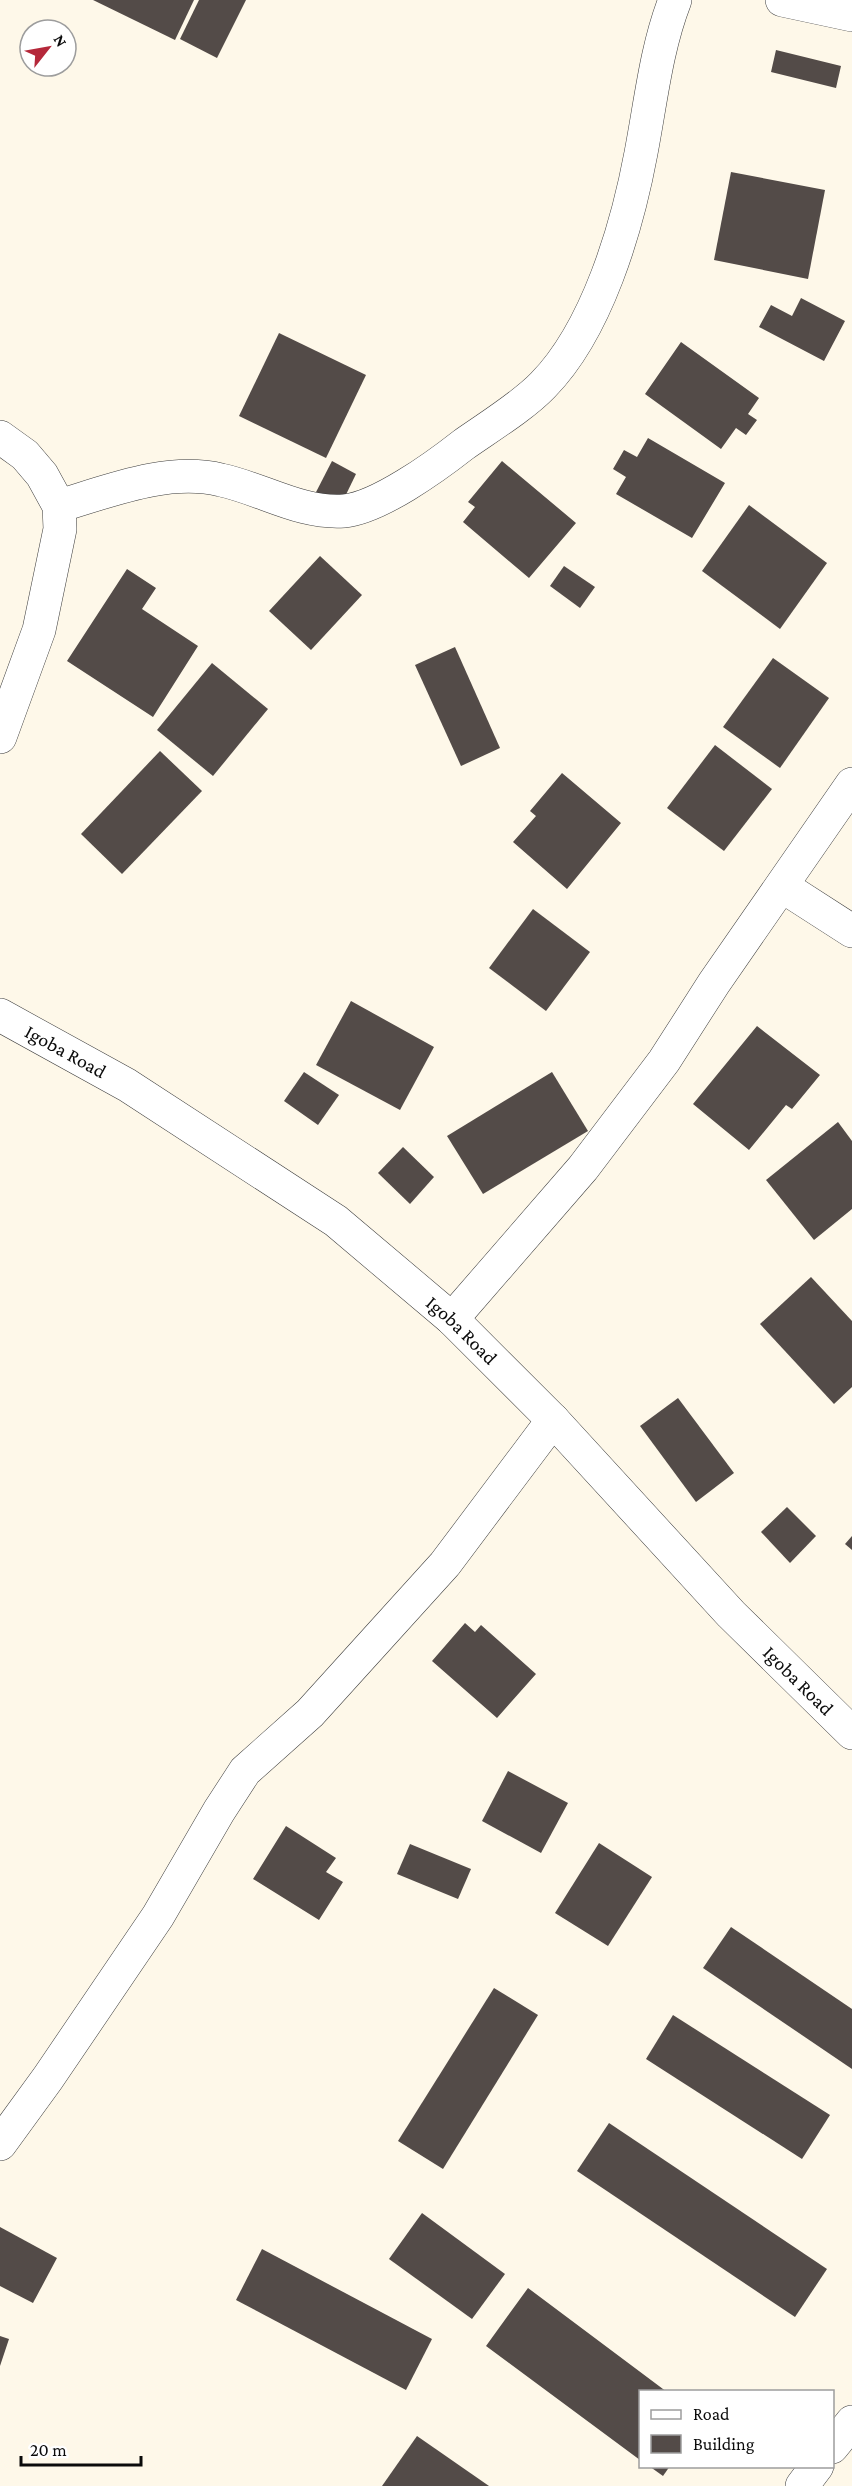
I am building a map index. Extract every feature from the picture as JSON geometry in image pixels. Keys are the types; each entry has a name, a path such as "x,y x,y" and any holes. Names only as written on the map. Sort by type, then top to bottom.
{"street":[{"path":"59,506 140,482 177,477 219,479 315,511 362,509 452,454 542,386 574,348 602,290 633,187 641,155 660,41 675,0"},
{"path":"782,0 852,15"},
{"path":"0,436 25,455 42,475 59,506 60,529 39,630 0,737"},
{"path":"452,1319 583,1168 664,1061 714,983 852,784"},
{"path":"782,886 852,931"},
{"name":"Igoba Road","path":"0,1014 127,1085 336,1221 452,1319 553,1420 731,1614 852,1733"},
{"path":"0,2144 55,2069 158,1916 245,1771 310,1713 445,1564 553,1420"},
{"path":"834,2444 852,2422"},
{"path":"802,2486 816,2468"}],"building":[{"path":"93,0 194,0 175,40"},
{"path":"199,0 246,0 217,58 180,39"},
{"path":"776,50 841,66 836,88 771,72"},
{"path":"731,172 825,190 808,279 714,260"},
{"path":"801,298 845,321 824,361 759,327 771,305 792,316"},
{"path":"279,333 366,375 326,458 239,416"},
{"path":"681,342 759,398 748,414 757,420 746,435 736,428 721,449 645,394"},
{"path":"648,438 725,483 692,538 616,494 626,477 613,469 624,450 637,457"},
{"path":"332,461 356,474 339,509 314,496"},
{"path":"502,461 576,523 529,578 463,522 475,507 468,502"},
{"path":"749,505 827,563 780,629 702,571"},
{"path":"320,556 362,595 311,650 269,611"},
{"path":"564,566 595,587 580,608 550,586"},
{"path":"127,569 156,588 142,609 198,646 153,717 67,661"},
{"path":"455,647 500,748 461,766 415,665"},
{"path":"773,658 829,698 780,768 723,727"},
{"path":"212,663 268,709 213,776 157,730"},
{"path":"715,745 772,789 724,851 667,808"},
{"path":"160,751 202,791 122,874 81,834"},
{"path":"562,773 621,823 567,889 513,842 536,816 530,811"},
{"path":"533,909 590,952 546,1011 489,968"},
{"path":"351,1001 434,1047 400,1110 316,1065"},
{"path":"757,1026 820,1075 792,1109 786,1105 749,1150 693,1104"},
{"path":"304,1072 339,1095 318,1125 284,1101"},
{"path":"552,1072 588,1131 483,1194 447,1136"},
{"path":"838,1122 852,1141 852,1209 814,1240 766,1180"},
{"path":"403,1147 434,1177 410,1204 378,1173"},
{"path":"811,1277 852,1321 852,1387 834,1404 760,1324"},
{"path":"678,1398 734,1473 696,1502 640,1426"},
{"path":"787,1507 816,1536 790,1563 761,1532"},
{"path":"852,1536 852,1550 845,1544"},
{"path":"465,1623 475,1632 481,1625 536,1674 497,1718 432,1661"},
{"path":"508,1771 568,1803 541,1853 482,1821"},
{"path":"286,1826 336,1858 326,1872 343,1882 319,1920 253,1879"},
{"path":"599,1843 652,1877 608,1946 555,1913"},
{"path":"410,1844 471,1869 458,1899 397,1874"},
{"path":"731,1927 852,2009 852,2069 703,1968"},
{"path":"494,1988 538,2015 443,2169 398,2141"},
{"path":"673,2015 830,2115 802,2159 646,2059"},
{"path":"609,2123 827,2269 795,2317 577,2171"},
{"path":"422,2213 505,2274 472,2319 389,2259"},
{"path":"0,2227 57,2258 33,2303 0,2286"},
{"path":"262,2249 432,2339 406,2390 236,2300"},
{"path":"528,2288 664,2390 639,2390 639,2459 486,2346"},
{"path":"0,2336 9,2339 0,2366"},
{"path":"417,2436 489,2486 382,2486"},
{"path":"652,2468 669,2468 663,2476"}]}
